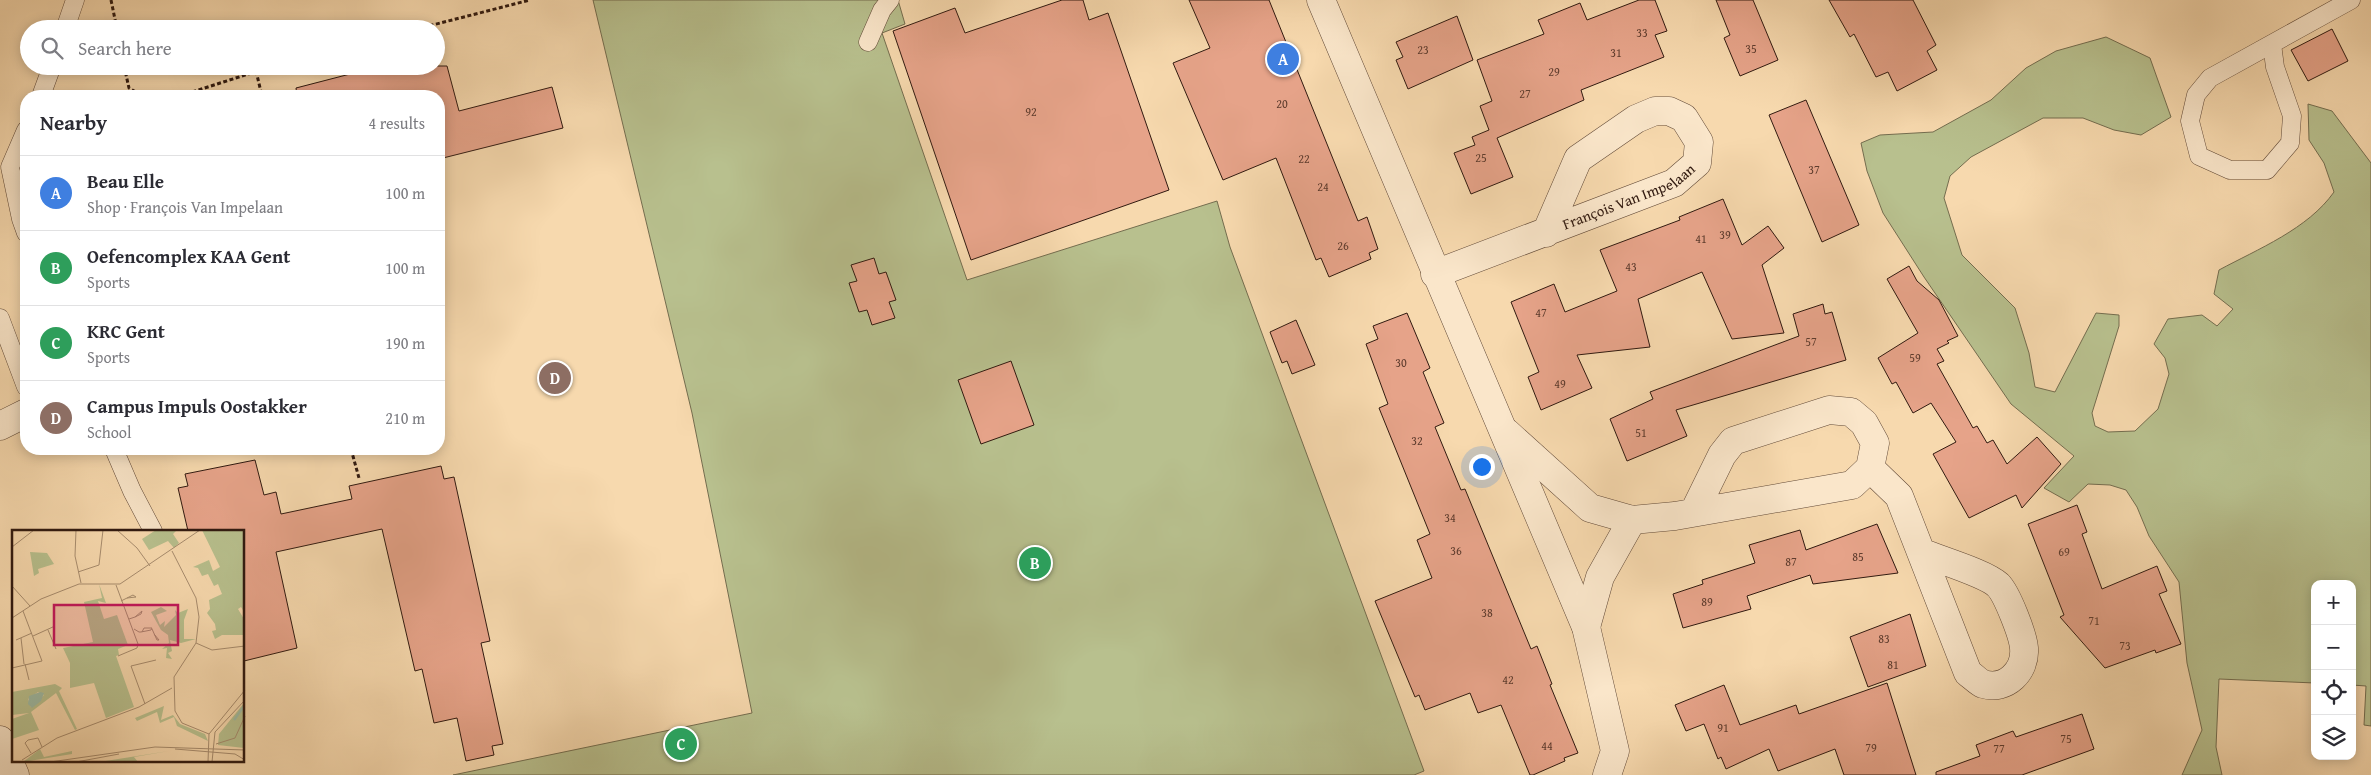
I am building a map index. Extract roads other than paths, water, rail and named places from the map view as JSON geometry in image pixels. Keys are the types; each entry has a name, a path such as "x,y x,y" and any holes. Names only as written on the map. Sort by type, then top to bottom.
{"street":[{"path":"1320,0 1586,627 1615,750 1606,775"},
{"name":"François Van Impelaan","path":"1435,274 1546,233 1674,183 1697,163 1699,142 1684,118 1669,111 1655,111 1636,119 1578,159 1546,233"},
{"path":"1500,427 1590,508 1632,520 1694,512 1852,485 1870,468 1875,443 1864,423 1850,412 1829,410 1733,441 1722,455 1694,512"},
{"path":"0,426 20,417"},
{"path":"1870,468 1899,496 1968,673 1982,684 2000,686 2016,677 2023,664 2024,648 2008,603 1998,585 1921,552"},
{"path":"1586,627 1600,577 1632,520"},
{"path":"0,740 16,775"}],"lane":[{"path":"68,20 75,0"},
{"path":"868,42 882,10 890,0"},
{"path":"2272,44 2275,66 2292,116 2290,143 2267,170 2230,170 2199,156 2190,121 2196,95 2210,78 2351,0"},
{"path":"43,90 49,75"},
{"path":"20,144 10,167 20,214"},
{"path":"0,318 20,371"},
{"path":"117,455 132,491 152,530"}],"place":[{"name":"Beau Elle","path":"1283,59"},
{"name":"Campus Impuls Oostakker","path":"555,378"},
{"name":"Oefencomplex KAA Gent","path":"1035,563"},
{"name":"KRC Gent","path":"681,744"}]}
